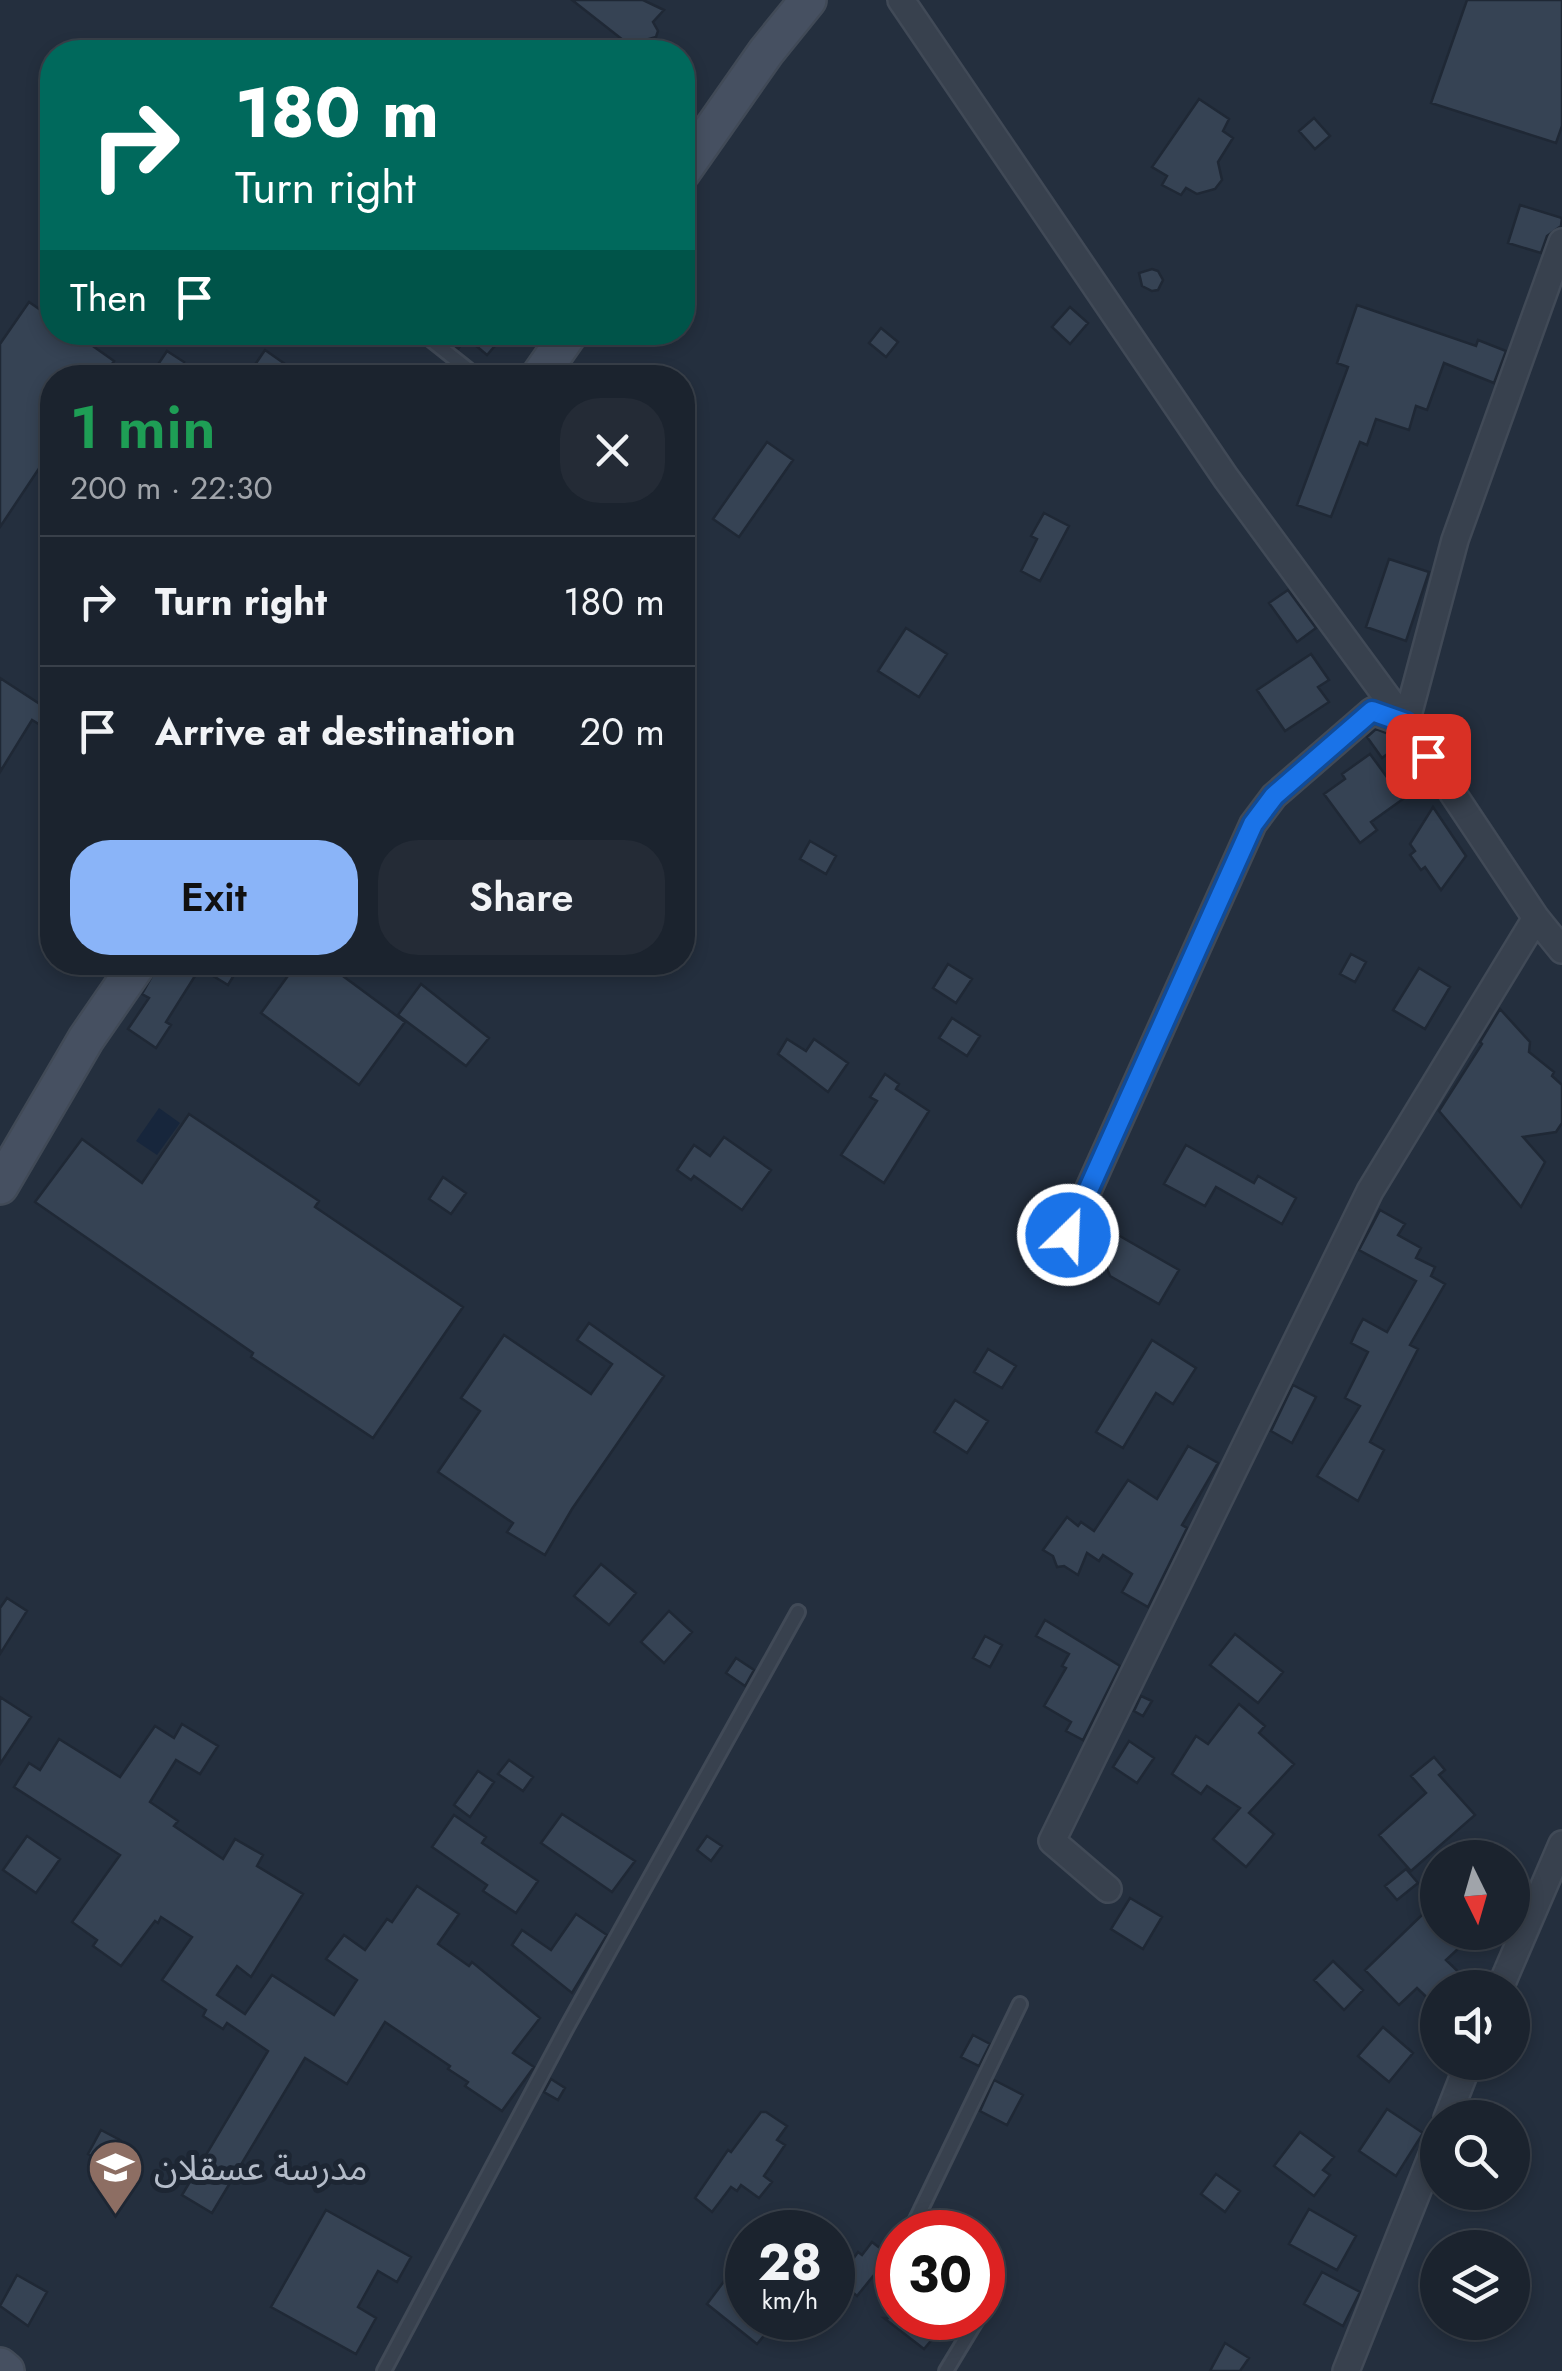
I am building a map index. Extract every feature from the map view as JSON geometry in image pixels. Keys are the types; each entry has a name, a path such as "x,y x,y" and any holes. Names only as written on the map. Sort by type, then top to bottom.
{"street":[{"path":"695,153 808,0"},
{"path":"901,0 1226,478 1406,723 1536,918 1562,950"},
{"path":"1406,723 1455,540 1562,242"},
{"path":"1068,1235 1253,824 1274,796 1372,711 1406,723"},
{"path":"1108,1889 1052,1841 1370,1191 1536,918"},
{"path":"0,1186 86,1038 129,975"},
{"path":"1508,1970 1562,1844"},
{"path":"1350,2369 1420,2187"},
{"path":"0,2366 6,2371"}],"lane":[{"path":"437,345 463,365"},
{"path":"384,2371 567,2027 798,1612"},
{"path":"921,2210 1020,2004"},
{"path":"946,2371 965,2340"}],"water":[{"path":"159,1108 180,1123 157,1155 136,1141"}],"building":[{"path":"572,0 643,0 664,10 653,22 658,31 656,37 623,40"},
{"path":"1467,0 1562,0 1562,126 1556,143 1431,103"},
{"path":"1199,99 1229,119 1223,131 1233,138 1218,162 1222,180 1215,189 1197,194 1186,188 1181,195 1162,185 1167,176 1152,167"},
{"path":"1314,118 1330,136 1315,149 1299,131"},
{"path":"1520,205 1562,218 1561,226 1547,236 1541,253 1508,243"},
{"path":"1152,269 1163,280 1158,290 1152,291 1142,286 1139,273"},
{"path":"29,302 40,310 40,345 91,345 114,361 111,365 40,365 40,467 0,527 0,344"},
{"path":"1357,305 1476,346 1478,340 1506,351 1494,383 1444,363 1427,410 1416,406 1409,430 1376,419 1367,445 1360,442 1331,517 1297,505 1348,367 1337,363"},
{"path":"1070,307 1088,323 1070,344 1052,327"},
{"path":"881,328 898,342 886,357 869,343"},
{"path":"475,345 496,345 487,355"},
{"path":"265,350 286,365 255,365"},
{"path":"167,351 184,362 182,365 158,365"},
{"path":"767,442 793,460 739,537 713,519"},
{"path":"1044,513 1069,526 1040,581 1021,571 1037,539 1031,536"},
{"path":"1389,559 1429,572 1406,641 1366,627"},
{"path":"1288,590 1316,628 1297,642 1269,603"},
{"path":"906,628 947,654 919,697 878,671"},
{"path":"1311,654 1329,680 1318,687 1329,702 1285,731 1257,690"},
{"path":"0,678 40,704 40,725 32,720 0,772"},
{"path":"1376,729 1389,734 1398,746 1382,758 1367,737"},
{"path":"1370,754 1403,799 1371,822 1377,830 1360,843 1324,794 1345,779 1342,774"},
{"path":"1433,807 1466,856 1441,890 1425,867 1421,870 1410,855 1415,851 1410,844"},
{"path":"810,841 836,856 826,874 800,859"},
{"path":"1351,954 1366,962 1355,982 1340,974"},
{"path":"948,964 972,979 956,1003 933,988"},
{"path":"1419,968 1450,987 1425,1029 1393,1010"},
{"path":"153,975 196,975 166,1022 171,1025 156,1048 128,1029 149,998 142,994"},
{"path":"212,975 234,975 228,985"},
{"path":"289,975 342,975 405,1022 359,1085 261,1013"},
{"path":"421,984 489,1038 466,1066 398,1015"},
{"path":"1500,1009 1530,1042 1529,1052 1554,1072 1552,1076 1562,1085 1562,1123 1556,1132 1523,1137 1545,1162 1521,1207 1439,1111"},
{"path":"952,1018 980,1036 967,1056 939,1038"},
{"path":"787,1039 806,1051 814,1039 848,1063 828,1092 778,1054"},
{"path":"885,1074 899,1084 896,1089 929,1111 884,1183 841,1155 877,1101 870,1097"},
{"path":"189,1114 319,1201 315,1207 463,1307 373,1438 251,1357 253,1353 35,1202 82,1139 142,1183"},
{"path":"724,1137 771,1170 742,1210 694,1176 691,1180 677,1170 694,1145 710,1156"},
{"path":"1186,1145 1254,1183 1258,1176 1296,1198 1282,1224 1216,1187 1205,1206 1164,1184"},
{"path":"443,1177 466,1193 451,1214 429,1199"},
{"path":"1380,1210 1405,1224 1398,1235 1421,1248 1416,1258 1435,1267 1431,1276 1445,1284 1410,1345 1418,1349 1370,1442 1384,1450 1358,1501 1317,1476 1360,1406 1345,1398 1368,1352 1351,1343 1356,1332 1363,1319 1387,1332 1416,1281 1359,1250"},
{"path":"1111,1231 1179,1270 1159,1304 1110,1276 1100,1251"},
{"path":"589,1323 664,1376 545,1555 507,1532 513,1523 438,1472 480,1411 461,1398 504,1335 591,1394 612,1364 577,1340"},
{"path":"1152,1340 1196,1368 1173,1404 1156,1393 1123,1448 1096,1432"},
{"path":"988,1349 1016,1366 1002,1388 974,1372"},
{"path":"1293,1385 1316,1397 1292,1443 1271,1431"},
{"path":"955,1400 988,1421 967,1453 934,1432"},
{"path":"1188,1446 1218,1463 1182,1525 1187,1528 1148,1607 1122,1592 1132,1574 1103,1555 1099,1561 1087,1553 1078,1575 1064,1566 1057,1567 1053,1556 1043,1550 1067,1517 1094,1531 1128,1480 1157,1499"},
{"path":"601,1564 636,1593 609,1625 574,1596"},
{"path":"7,1598 27,1611 0,1654 0,1608"},
{"path":"669,1611 692,1632 664,1663 641,1642"},
{"path":"1045,1620 1120,1666 1083,1740 1066,1731 1071,1722 1044,1706 1066,1668 1062,1666 1069,1654 1036,1636"},
{"path":"1235,1634 1283,1672 1258,1703 1210,1665"},
{"path":"985,1636 1002,1645 990,1667 973,1658"},
{"path":"736,1658 754,1670 745,1686 726,1673"},
{"path":"1141,1696 1152,1701 1143,1716 1134,1711"},
{"path":"0,1697 31,1717 0,1764"},
{"path":"1239,1704 1265,1726 1259,1733 1294,1764 1249,1813 1274,1834 1246,1867 1213,1839 1240,1808 1207,1786 1201,1794 1172,1774 1196,1736 1208,1744"},
{"path":"182,1724 218,1746 200,1774 176,1760 150,1802 178,1821 174,1826 223,1859 235,1839 263,1855 257,1866 303,1894 251,1977 237,1966 217,1995 245,2014 272,1975 334,2015 357,1980 326,1959 344,1935 365,1950 387,1919 392,1922 417,1886 459,1914 438,1944 469,1966 472,1962 540,2018 513,2053 534,2067 502,2111 465,2086 468,2082 448,2069 450,2066 385,2022 347,2084 305,2058 212,2213 182,2195 268,2051 227,2023 223,2029 203,2016 206,2010 162,1980 192,1937 161,1917 121,1966 93,1946 97,1940 72,1922 120,1855 14,1787 29,1763 40,1770 59,1739 120,1777 155,1726 174,1738"},
{"path":"1129,1741 1154,1758 1137,1783 1113,1767"},
{"path":"1434,1757 1445,1770 1439,1775 1475,1815 1446,1840 1420,1840 1420,1863 1411,1871 1379,1835 1426,1793 1411,1776"},
{"path":"509,1760 533,1777 523,1791 498,1774"},
{"path":"478,1771 494,1782 470,1817 454,1805"},
{"path":"562,1814 635,1861 612,1892 541,1843"},
{"path":"454,1815 486,1837 482,1843 538,1881 516,1913 483,1891 487,1885 432,1847"},
{"path":"27,1836 60,1859 36,1893 3,1870"},
{"path":"707,1836 722,1846 711,1861 697,1850"},
{"path":"1406,1869 1418,1883 1397,1900 1385,1886"},
{"path":"1130,1898 1162,1917 1143,1949 1111,1929"},
{"path":"576,1914 607,1935 572,1993 512,1945 522,1930 551,1950"},
{"path":"1420,1917 1420,1950 1457,1950 1446,1960 1456,1970 1420,1970 1420,1991 1417,1988 1399,2005 1365,1970"},
{"path":"1333,1961 1363,1990 1344,2010 1314,1980"},
{"path":"1383,2027 1413,2053 1389,2082 1358,2056"},
{"path":"973,2035 990,2044 979,2066 961,2057"},
{"path":"551,2079 565,2088 558,2100 544,2092"},
{"path":"994,2080 1023,2095 1007,2125 980,2111"},
{"path":"1387,2109 1420,2131 1420,2138 1396,2176 1359,2151"},
{"path":"761,2112 787,2126 777,2140 785,2145 764,2176 772,2182 759,2198 741,2185 737,2191 731,2187 712,2212 695,2198 728,2150 731,2152"},
{"path":"101,2130 120,2140 107,2164 88,2154"},
{"path":"1300,2132 1334,2157 1323,2170 1330,2175 1314,2196 1274,2166"},
{"path":"1216,2174 1240,2191 1225,2212 1201,2194"},
{"path":"1309,2209 1356,2236 1337,2270 1289,2244"},
{"path":"326,2210 411,2257 397,2282 378,2271 358,2307 376,2318 356,2354 271,2307"},
{"path":"872,2242 875,2244 875,2276 857,2296 855,2256 858,2252 862,2255"},
{"path":"1322,2272 1360,2292 1343,2326 1304,2304"},
{"path":"17,2275 47,2292 28,2326 0,2306"},
{"path":"725,2280 725,2318 707,2304"},
{"path":"912,2340 932,2340 924,2349"},
{"path":"1225,2343 1249,2358 1240,2371 1210,2371"}],"place":[{"name":"مدرسة عسقلان","path":"115,2217"}],"route":[{"path":"1068,1235 1253,824 1274,796 1372,711 1406,723 1428,756"}]}
